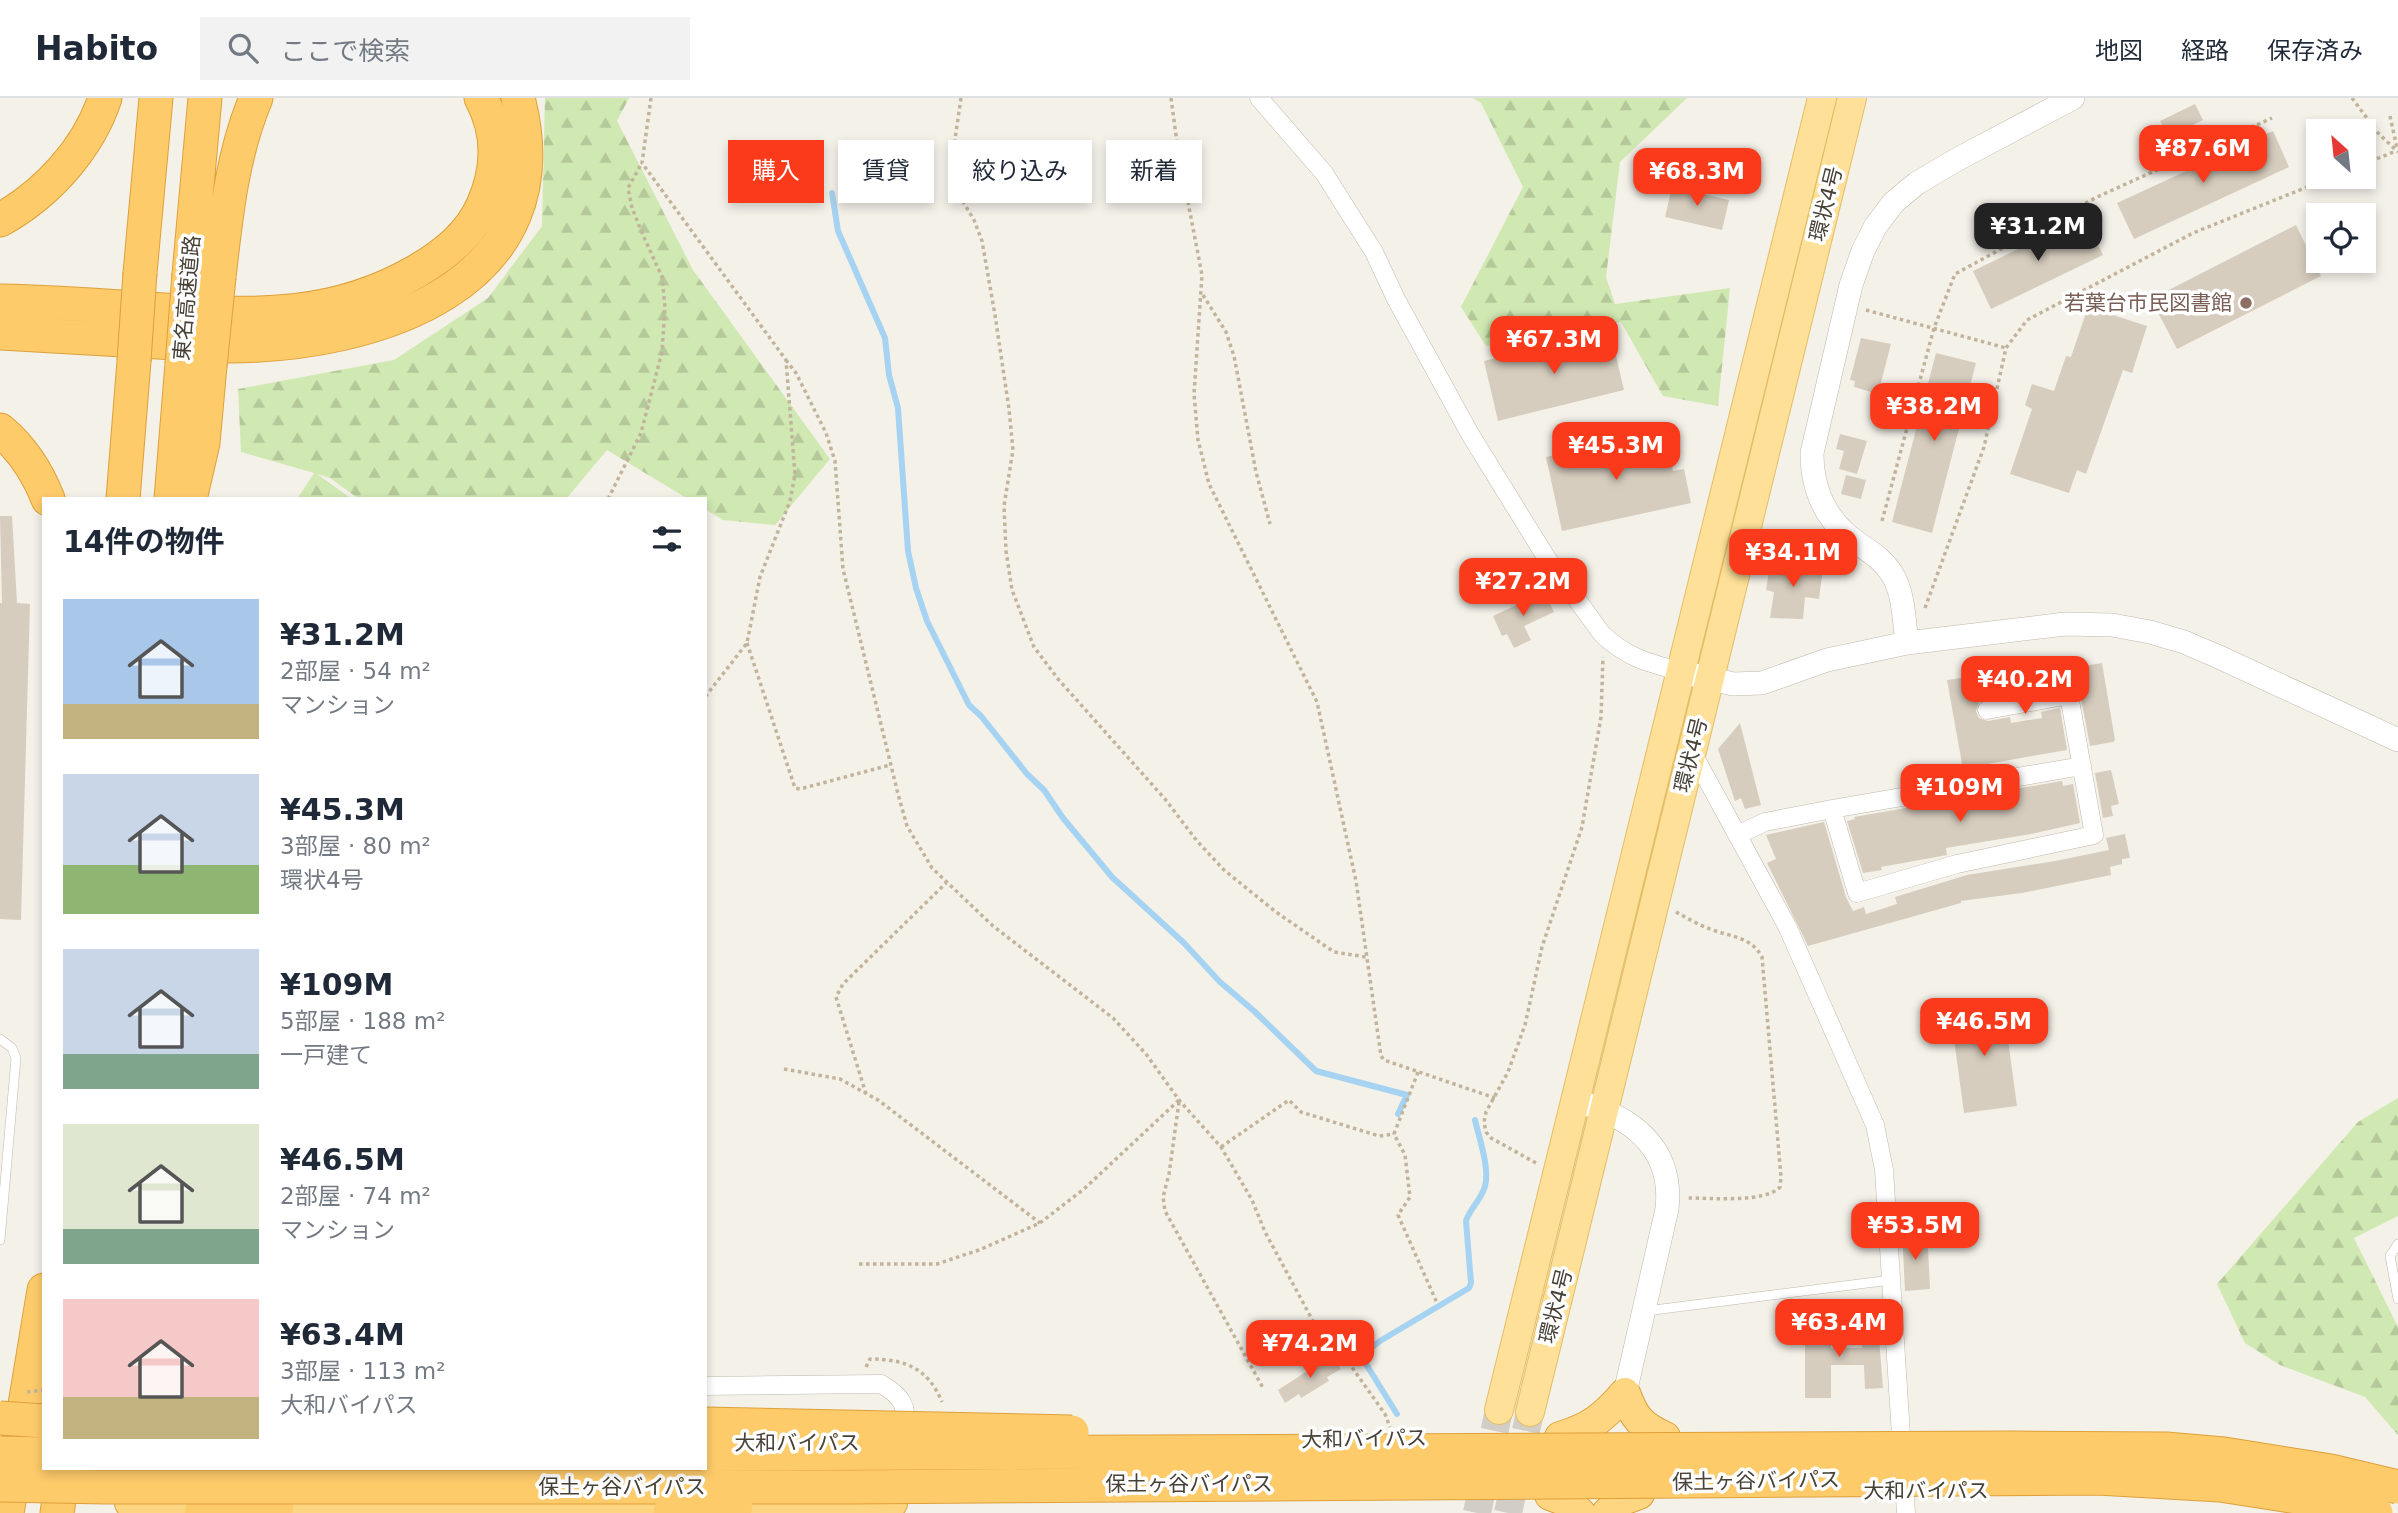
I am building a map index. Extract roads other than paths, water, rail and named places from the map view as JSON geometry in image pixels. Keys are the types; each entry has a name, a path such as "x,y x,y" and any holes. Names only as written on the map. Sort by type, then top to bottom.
{"highway":[{"path":"0,220 45,188 66,165 86,138 105,98"},
{"path":"123,497 156,98"},
{"name":"東名高速道路","path":"170,497 196,365 204,276 205,98"},
{"path":"204,276 243,129 256,98"},
{"path":"0,301 265,314 321,307 366,295 398,282 439,258 462,237 479,215 491,187 496,161 495,135 481,98"},
{"path":"0,333 259,346 292,344 330,337 374,326 417,308 459,285 484,264 506,235 520,204 526,169 527,135 518,98"},
{"path":"0,288 44,286 230,297 280,296 318,293 358,285 439,258"},
{"path":"190,497 203,443 196,365"},
{"path":"0,430 16,443 30,461 47,497"},
{"path":"7,1513 42,1302"},
{"path":"1560,1437 1583,1430 1599,1421 1625,1393 1638,1420 1658,1443"},
{"path":"0,1416 42,1411"},
{"path":"0,1416 42,1421"},
{"path":"707,1424 1658,1443"},
{"name":"大和バイパス","path":"707,1444 1560,1437 1658,1443 1902,1434 2158,1436 2224,1442 2336,1460 2398,1474"},
{"name":"保土ヶ谷バイパス","path":"707,1454 1658,1443 2166,1449 2278,1462 2398,1487"},
{"path":"0,1453 42,1454"},
{"path":"57,1513 64,1470"},
{"name":"保土ヶ谷バイパス","path":"0,1485 926,1486 2098,1478 2220,1485 2323,1501 2376,1513"},
{"path":"670,1513 926,1486"},
{"name":"大和バイパス","path":"104,1502 545,1511 1639,1494 1905,1502 2093,1491 2217,1497 2319,1513"},
{"path":"1607,1513 1620,1501 1639,1494"},
{"path":"1550,1495 1566,1501 1580,1513"},
{"path":"201,1513 277,1506"}],"main road":[{"name":"環状4号","path":"1499,1410 1822,98"},
{"name":"環状4号","path":"1530,1412 1852,98"}],"street":[{"path":"1259,98 1324,173 1374,253 1396,299 1477,445 1546,557 1601,634 1613,645 1637,659 1733,684 1762,683 1827,660 1907,643 2065,624 2112,625 2150,632 2219,657 2398,740"},
{"path":"1907,643 1899,592 1892,574 1878,556 1847,534 1830,516 1818,495 1812,473 1812,453 1846,305 1863,251 1875,227 1893,203 1917,183 1958,159 2073,98"},
{"path":"1832,808 1857,893 1957,864 2094,835 2069,695 1987,710"},
{"path":"1692,752 1787,926 1875,1125 1884,1170 1905,1502"},
{"path":"1737,835 1765,822 1832,808 2082,766"},
{"path":"1576,1101 1604,1109 1633,1127 1655,1150 1668,1178 1669,1198 1625,1393"},
{"path":"707,1386 881,1384 897,1393 905,1409 908,1443"}],"lane":[{"path":"0,1039 12,1048 16,1058 0,1240"},
{"path":"2398,1244 2390,1256 2398,1298"},
{"path":"1644,1311 1891,1280"}],"waterway":[{"path":"832,193 838,231 885,338 889,375 898,408 908,551 916,588 927,621 969,705 981,716 1027,774 1044,790 1063,818 1112,877 1184,943 1220,982 1316,1071 1407,1095 1398,1114"},
{"path":"1397,1414 1361,1356 1380,1341 1469,1288 1471,1283 1466,1221 1483,1191 1486,1179 1485,1162 1475,1120"}],"tunnel":[{"path":"1477,1513 1499,1410"},
{"path":"1508,1513 1530,1412"}],"place":[{"name":"若葉台市民図書館","path":"2246,303"}]}
